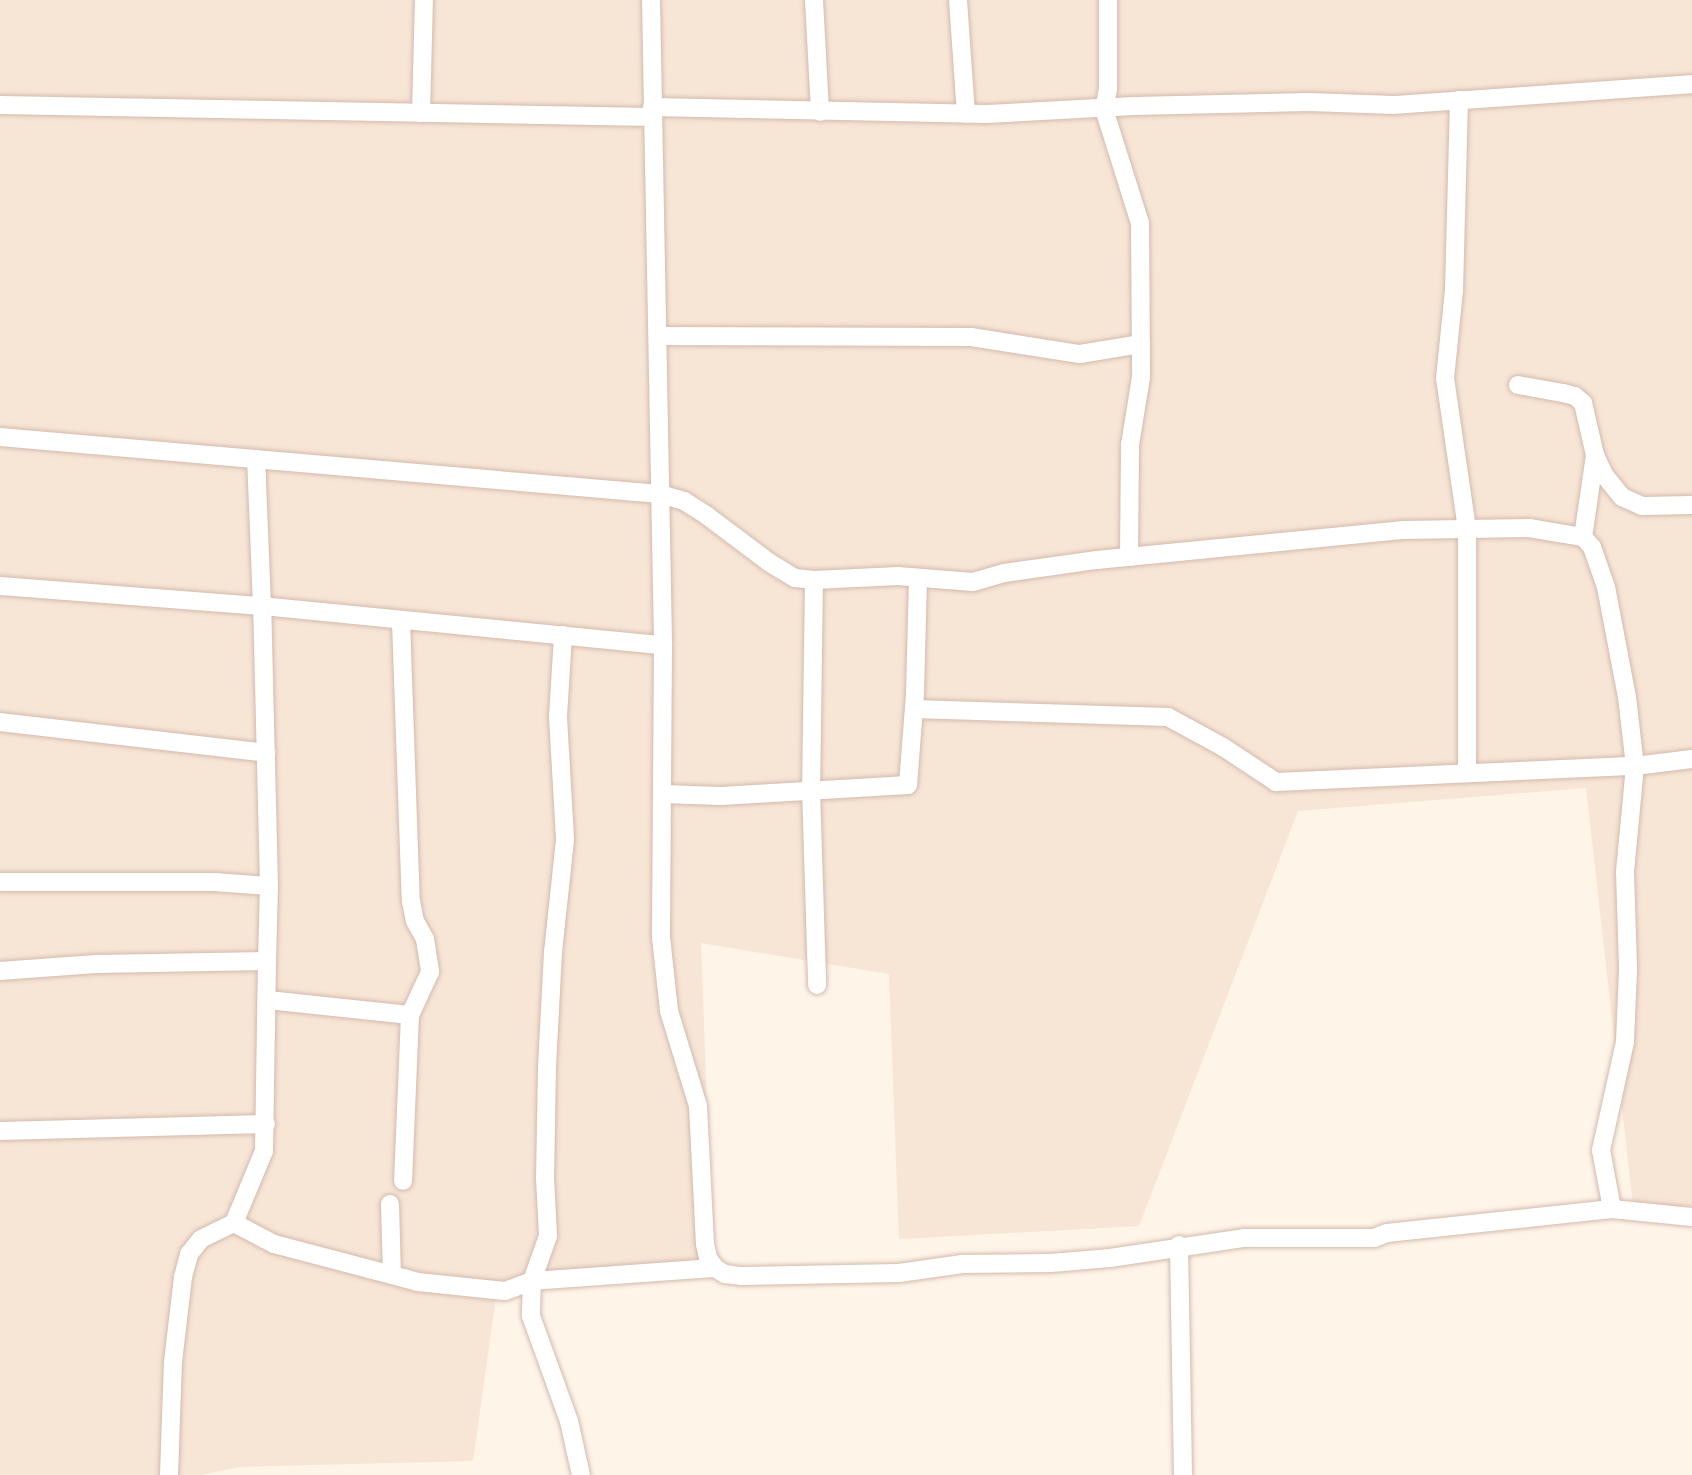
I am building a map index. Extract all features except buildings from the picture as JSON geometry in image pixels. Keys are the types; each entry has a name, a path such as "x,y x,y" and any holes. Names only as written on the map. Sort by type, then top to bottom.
{"street":[{"path":"421,113 424,0"},
{"path":"650,0 663,645 661,937 669,1011 698,1106 705,1244 708,1258 715,1268 724,1274 742,1276 899,1273 962,1264 1051,1264 1244,1238 1374,1238 1387,1233 1612,1209 1692,1217"},
{"path":"814,0 820,111"},
{"path":"958,0 966,114"},
{"path":"1108,0 1108,89 1104,109 1140,223 1141,377 1130,445 1129,557"},
{"path":"0,105 421,113 820,111 966,114 1309,102 1394,105 1692,84"},
{"path":"1459,100 1454,290 1445,378 1467,529 1467,773"},
{"path":"658,337 971,337 1080,354 1141,345"},
{"path":"1518,385 1575,396 1583,403 1595,455 1605,476 1622,498 1643,506 1692,505"},
{"path":"0,438 660,494 684,501 795,578 814,580 859,576 974,582 1004,573 1129,557 1402,530 1528,528 1583,537 1592,547 1606,587 1628,696 1635,766 1625,872 1628,970 1625,1042 1601,1150 1612,1209"},
{"path":"1583,537 1595,455"},
{"path":"169,1475 173,1362 183,1277 189,1254 201,1239 234,1223 264,1151 269,886 257,459"},
{"path":"1588,508 1622,498"},
{"path":"663,794 721,796 908,785 914,709 918,579"},
{"path":"814,580 811,789 817,985"},
{"path":"0,586 262,606 663,645"},
{"path":"401,621 411,901 415,921 425,939 430,972 410,1015 402,1181"},
{"path":"563,635 558,717 565,840 553,952 547,1066 545,1178 548,1236 533,1281 531,1316 569,1421 581,1475"},
{"path":"914,709 1168,717 1223,747 1276,782 1635,766 1692,759"},
{"path":"0,722 266,753"},
{"path":"0,882 27,879 214,882 269,886"},
{"path":"0,971 96,964 267,961"},
{"path":"267,1000 410,1015"},
{"path":"0,1131 266,1124"},
{"path":"390,1205 392,1275"},
{"path":"234,1223 274,1244 418,1282 505,1291 533,1281 715,1268"},
{"path":"1179,1245 1183,1475"}],"shaded area":[{"path":"0,0 1692,0 1692,1205 1634,1214 1586,788 1298,811 1139,1226 899,1239 889,974 701,943 713,1272 497,1290 473,1461 239,1467 201,1475 0,1475"}]}
